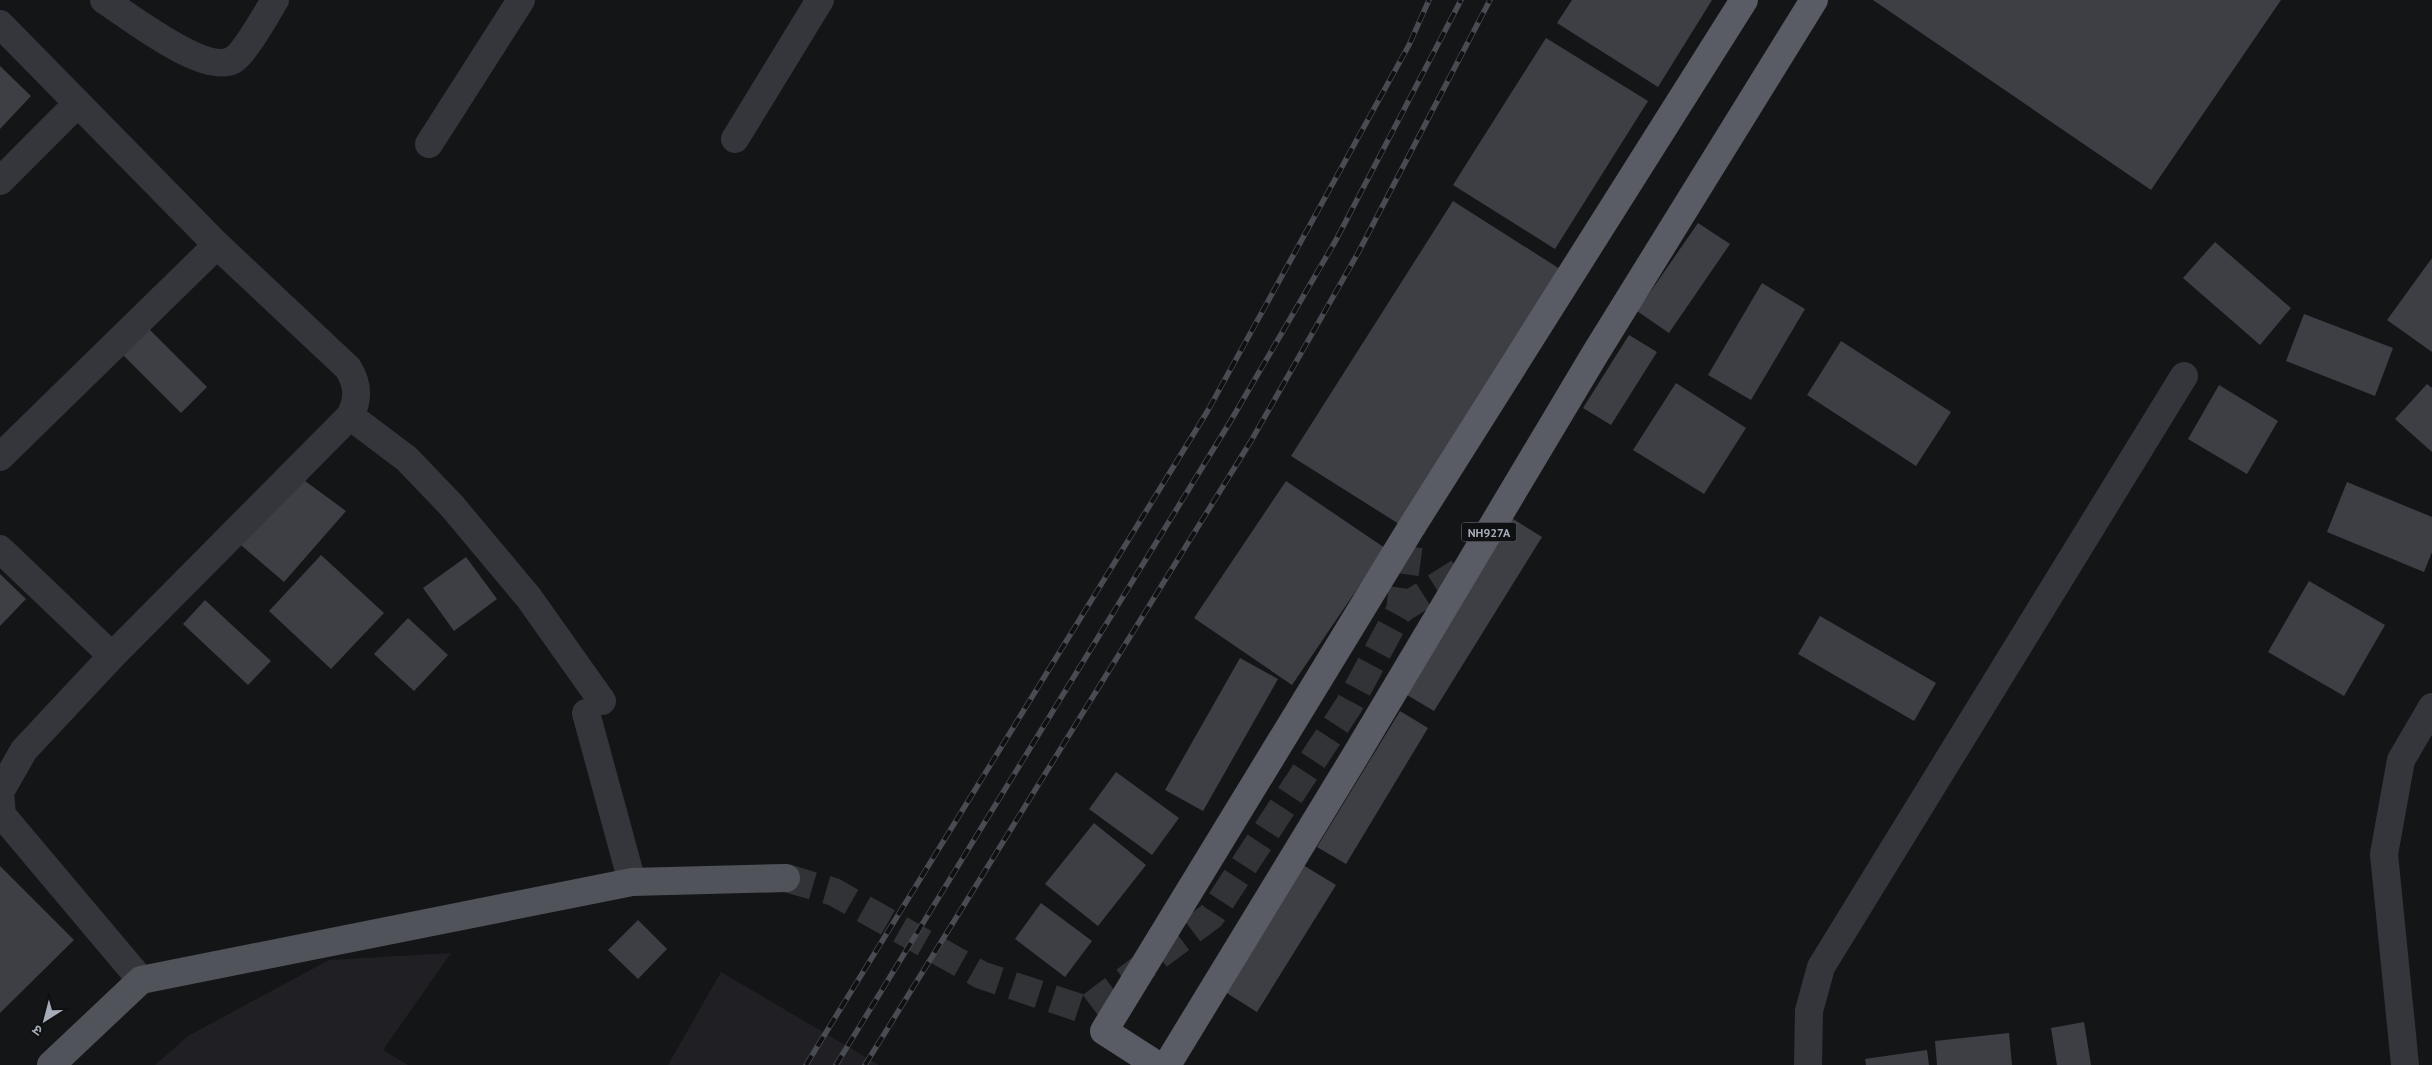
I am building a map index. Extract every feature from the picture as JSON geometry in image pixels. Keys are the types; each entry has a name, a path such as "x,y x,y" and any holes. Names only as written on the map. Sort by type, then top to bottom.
{"highway":[{"path":"1158,1065 1104,1030 1410,528 1744,0"},
{"name":"NH927A","path":"1167,1065 1354,758 1595,354 1814,0"}],"main road":[{"path":"51,1065 141,980 632,882 786,878"}],"street":[{"path":"104,0 192,56 217,63 233,60 241,52 275,0"},
{"path":"429,144 521,0"},
{"path":"736,139 820,0"},
{"path":"0,24 217,245 348,368 356,380 357,394 350,416 112,656 24,750 0,792 2,815 141,980"},
{"path":"0,181 77,104"},
{"path":"0,457 217,245"},
{"path":"1808,1065 1809,1011 1821,967 2184,376"},
{"path":"350,416 407,459 452,506 529,598 594,707 632,882"},
{"path":"0,549 112,656"},
{"path":"2404,1065 2384,854 2401,760 2432,707"}],"shaded area":[{"path":"451,953 383,1050 408,1065 155,1065 188,1036 329,960"},
{"path":"721,972 879,1065 668,1065"}],"building":[{"path":"1572,0 1712,0 1658,87 1557,23"},
{"path":"1873,0 2281,0 2151,190"},
{"path":"1546,38 1648,101 1555,249 1453,185"},
{"path":"0,66 31,96 0,129"},
{"path":"1453,201 1560,269 1399,524 1291,456"},
{"path":"1698,223 1730,244 1669,333 1637,311"},
{"path":"2215,242 2291,308 2260,345 2183,278"},
{"path":"2432,258 2432,352 2387,320"},
{"path":"1762,283 1805,309 1751,400 1708,375"},
{"path":"2304,314 2393,348 2375,396 2286,361"},
{"path":"145,325 207,387 181,413 119,351"},
{"path":"1629,335 1657,352 1611,425 1583,408"},
{"path":"1841,341 1951,412 1916,466 1807,395"},
{"path":"1676,383 1746,428 1704,494 1633,450"},
{"path":"2427,384 2432,388 2432,452 2395,419"},
{"path":"2219,385 2278,421 2247,474 2188,439"},
{"path":"301,478 346,511 284,582 235,540"},
{"path":"1286,481 1385,548 1292,685 1194,618"},
{"path":"2347,482 2432,517 2432,552 2424,572 2327,532"},
{"path":"1510,517 1542,537 1434,711 1402,692"},
{"path":"321,555 384,613 331,669 269,611"},
{"path":"466,557 497,599 454,631 423,588"},
{"path":"0,574 26,599 0,626"},
{"path":"2309,581 2385,625 2344,696 2268,652"},
{"path":"205,600 271,661 248,685 183,624"},
{"path":"1820,616 1936,683 1914,721 1798,654"},
{"path":"408,618 448,655 414,691 374,654"},
{"path":"1240,658 1278,679 1203,811 1165,790"},
{"path":"1400,711 1428,728 1346,864 1317,847"},
{"path":"1116,772 1179,818 1152,855 1089,809"},
{"path":"1094,823 1146,865 1098,926 1045,884"},
{"path":"1303,865 1336,885 1257,1012 1225,992"},
{"path":"0,866 74,940 0,1013"},
{"path":"1041,903 1092,941 1065,977 1015,939"},
{"path":"638,920 667,949 638,979 608,950"},
{"path":"2084,1022 2091,1065 2057,1065 2051,1028"},
{"path":"2009,1033 2012,1065 1937,1065 1935,1041"},
{"path":"1927,1050 1929,1065 1866,1065 1865,1059"}],"tunnel":[{"path":"786,878 834,892 981,975 1086,1010 1211,916 1349,705 1400,610 1411,528"},
{"path":"1400,610 1469,566"}],"railway":[{"path":"806,1065 1207,412 1409,45 1429,0"},
{"path":"836,1065 1230,422 1336,240 1461,0"},
{"path":"865,1065 1251,441 1358,253 1490,0"}]}
